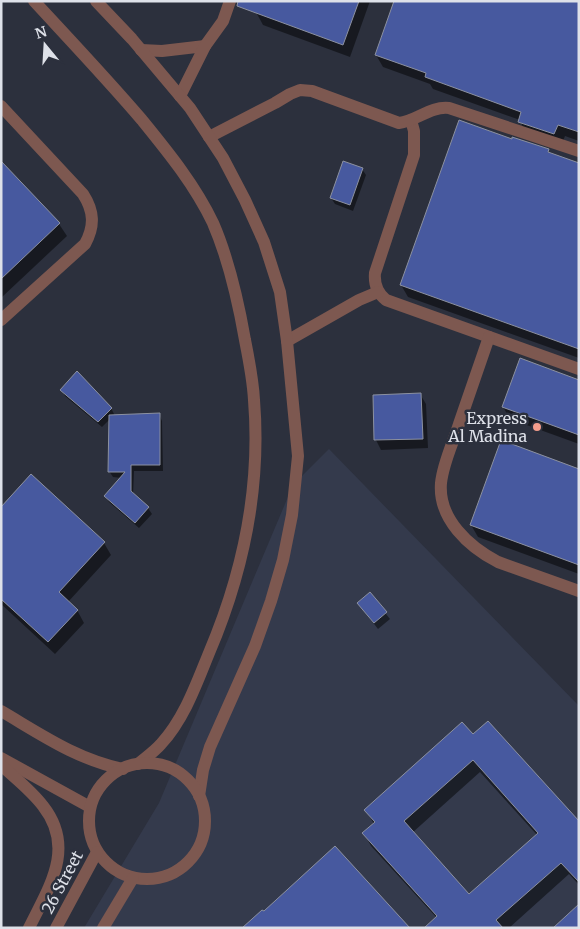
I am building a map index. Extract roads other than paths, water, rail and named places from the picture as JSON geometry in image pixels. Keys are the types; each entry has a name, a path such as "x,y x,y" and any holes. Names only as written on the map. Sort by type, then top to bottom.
{"street":[{"path":"34,1 146,125 196,192 213,224 224,254 240,312 250,369 256,427 254,485 245,542 235,580 219,631 190,699 173,729 160,745 138,764"},
{"path":"96,1 190,108 223,158 264,242 280,292 288,341 298,456 292,515 283,560 271,601 255,646 210,747 203,770 199,796"},
{"path":"180,96 205,46 223,21 230,1"},
{"path":"141,50 162,51 205,46"},
{"path":"209,137 300,90 312,91 399,122 410,120 437,108 448,108 579,151"},
{"path":"1,106 83,194 88,202 92,219 89,236 85,244 1,320"},
{"path":"410,120 414,131 414,155 375,273 374,280 378,292 386,300 579,369"},
{"path":"288,341 359,300 378,292"},
{"path":"489,337 443,471 441,495 444,506 456,529 486,556 579,591"},
{"path":"1,711 75,754 124,768"},
{"path":"1,758 90,807"},
{"path":"138,764 167,767 180,774 191,784 199,796 204,814 204,833 197,850 185,865 170,874 152,879 133,878 112,868 97,852 89,830 90,807 98,790 111,776 124,768 138,764"},
{"path":"1,765 42,804 52,821 58,839 58,864 29,928"},
{"name":"26 Street","path":"56,928 97,852"},
{"path":"103,928 133,878"}],"place":[{"name":"Express Al Madina","path":"537,427"}]}
